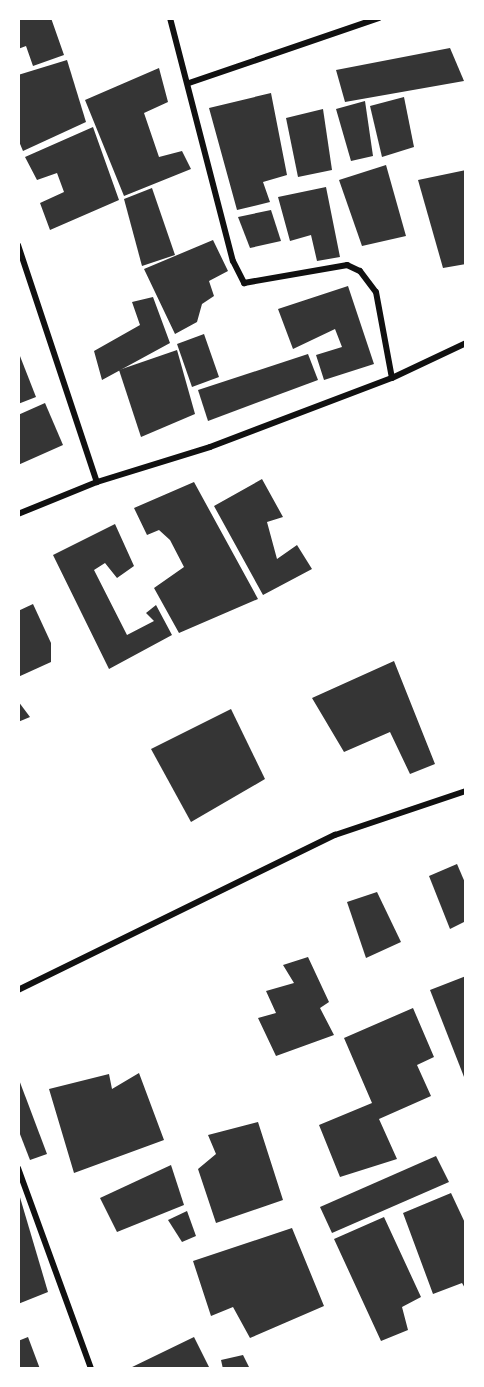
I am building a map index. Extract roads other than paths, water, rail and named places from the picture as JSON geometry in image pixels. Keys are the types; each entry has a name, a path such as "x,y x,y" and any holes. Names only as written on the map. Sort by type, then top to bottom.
{"street":[{"path":"170,18 189,83 233,261 244,283 347,265 360,271 375,292 392,378"},
{"path":"189,83 380,18"},
{"path":"18,245 97,482"},
{"path":"18,514 97,482 210,447 392,378 466,344"},
{"path":"18,990 335,835 466,791"},
{"path":"18,1168 92,1369"}]}
